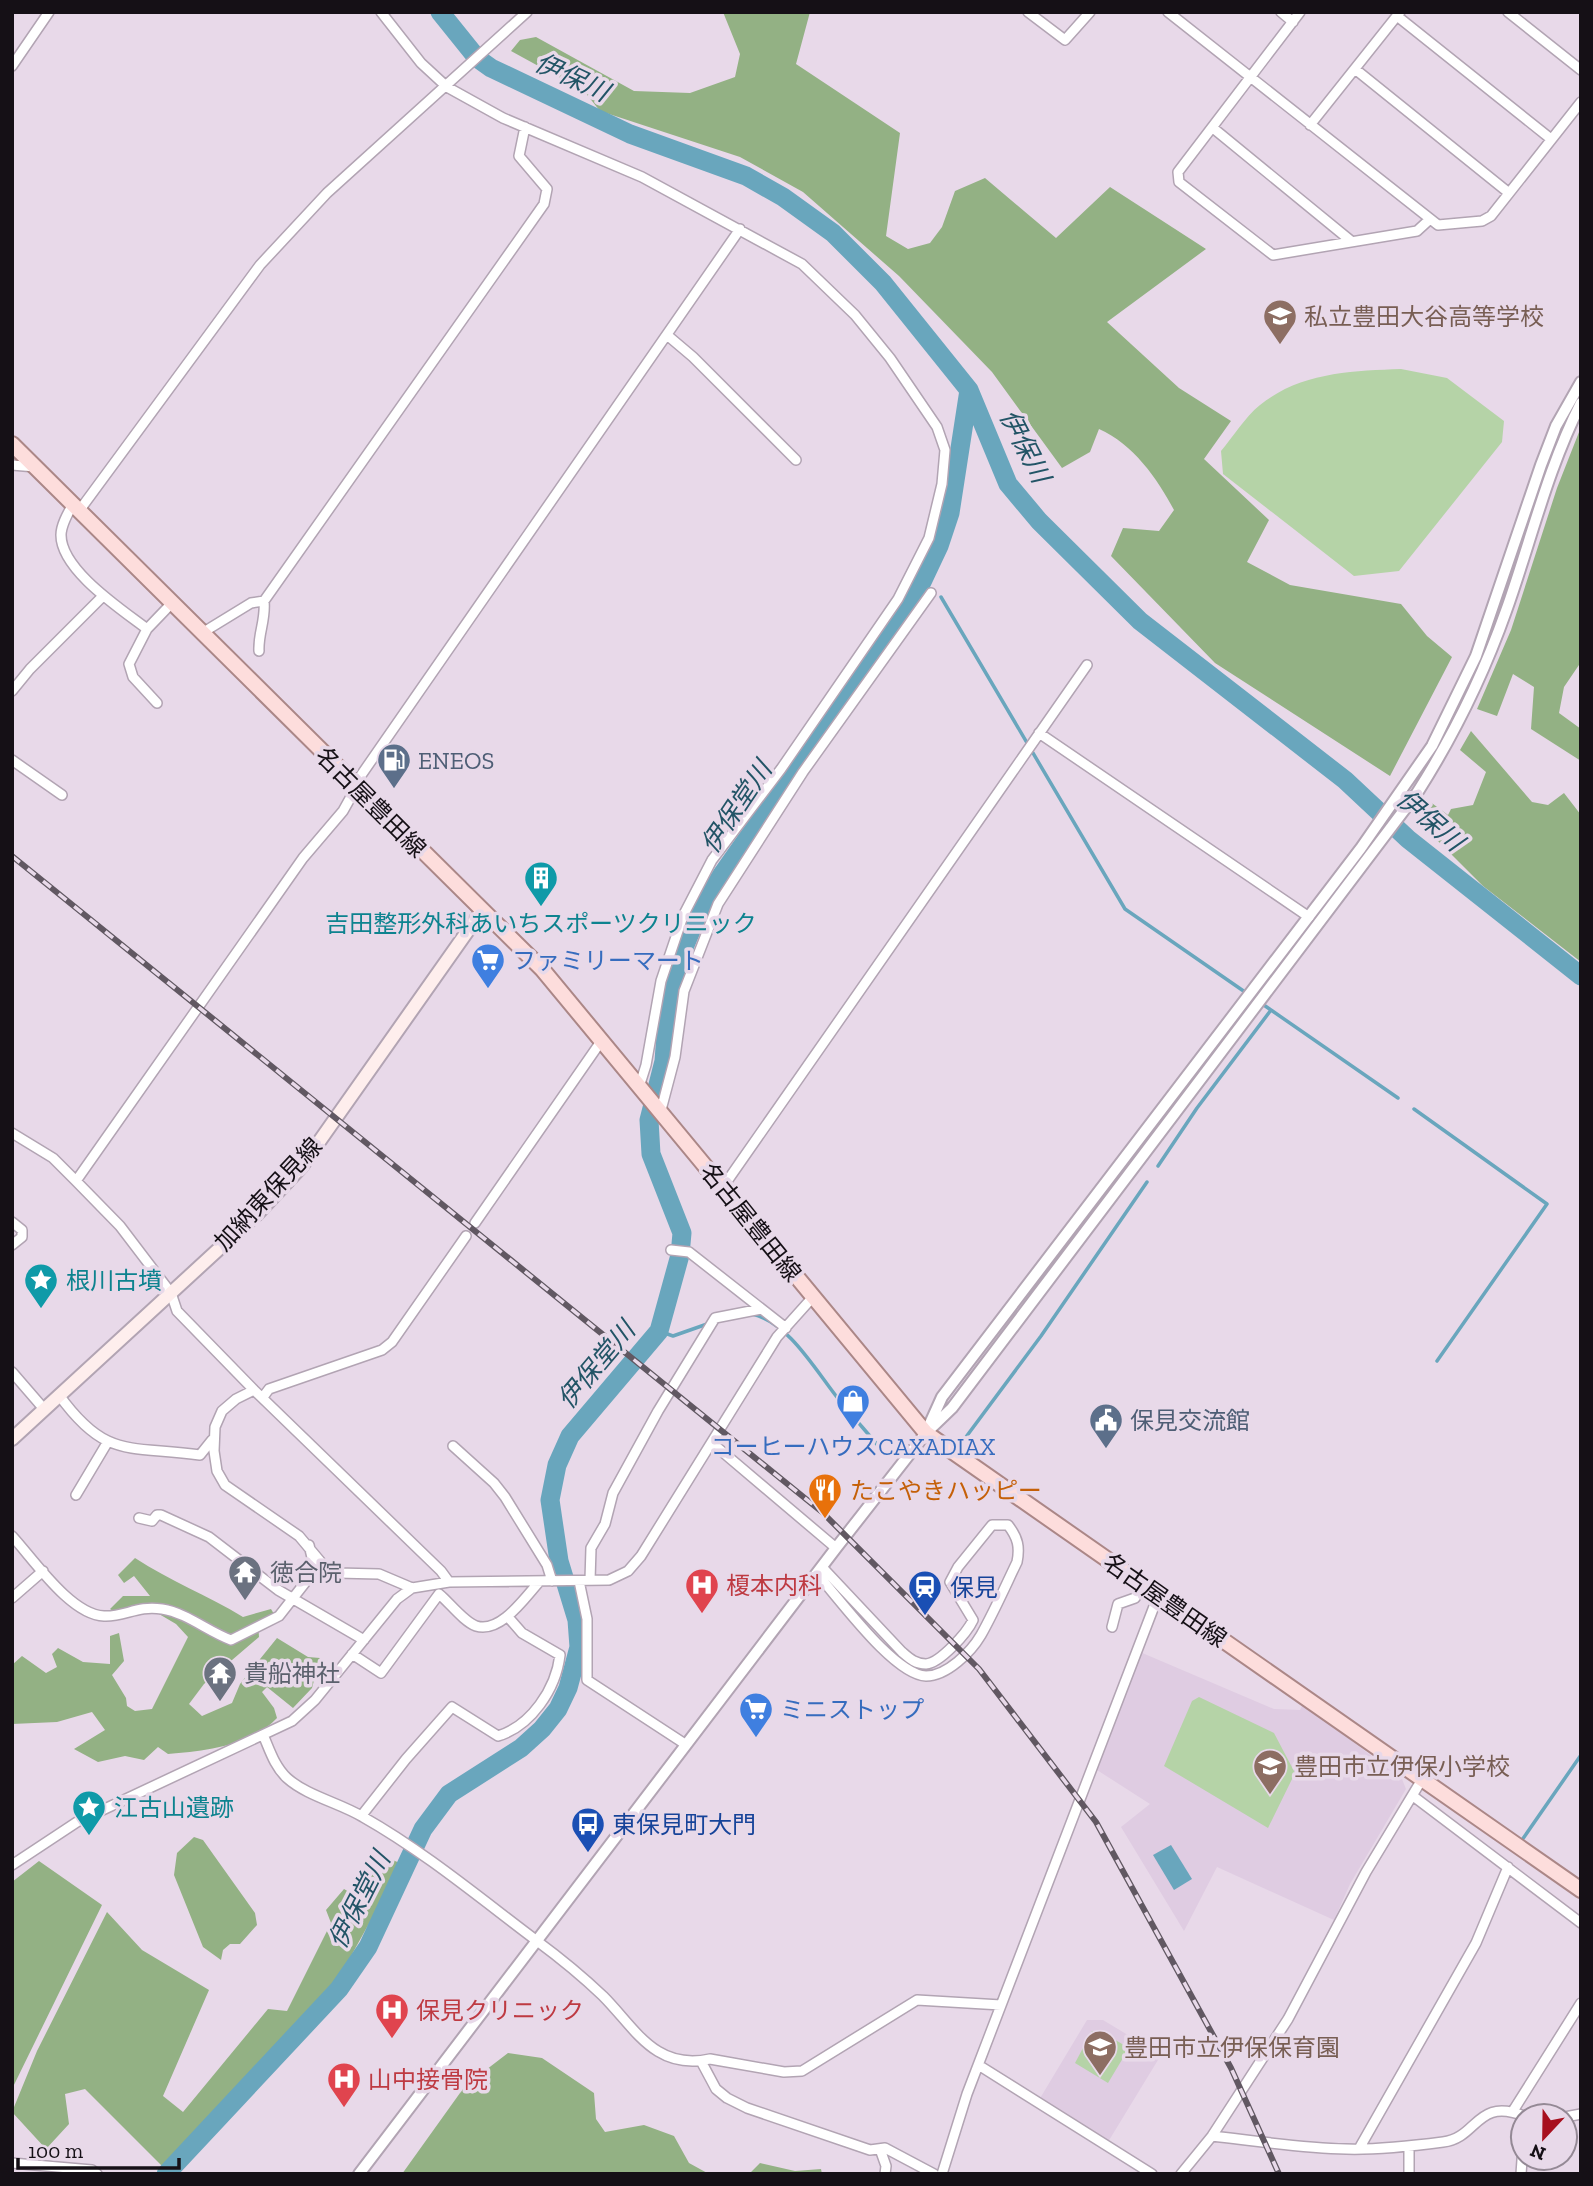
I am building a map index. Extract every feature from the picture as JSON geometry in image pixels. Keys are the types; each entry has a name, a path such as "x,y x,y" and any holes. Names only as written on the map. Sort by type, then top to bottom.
{"main road":[{"name":"名古屋豊田線","path":"12,444 541,969 652,1099 812,1298 926,1433 1581,1890"},
{"name":"加納東保見線","path":"12,1439 258,1213 302,1166 481,912"}],"street":[{"path":"12,66 49,12"},
{"path":"381,12 421,63 451,84 525,127 642,177 802,264 855,315 890,358 937,427 945,450 944,469 929,538 898,599 781,769 712,860 683,916 661,981 646,1065 652,1099"},
{"path":"147,629 103,596 67,558 61,532 76,508 260,265 327,193 451,84 527,12"},
{"path":"1028,12 1065,40 1090,12"},
{"path":"1168,12 1429,220 1441,226 1482,221 1493,214 1581,102"},
{"path":"1281,12 1293,22"},
{"path":"1300,12 1178,172 1179,182 1273,255 1418,230 1429,220"},
{"path":"1508,12 1581,70"},
{"path":"1310,125 1398,14 1551,139"},
{"path":"1355,69 1509,192"},
{"path":"260,651 260,632 265,623 264,601 544,204 547,189 519,156 525,127"},
{"path":"1213,128 1351,241"},
{"path":"76,1181 303,858 343,811 356,785 740,229"},
{"path":"667,335 693,357 796,460"},
{"path":"926,1433 942,1397 1406,787 1452,710 1476,656 1546,452 1556,426 1581,382"},
{"path":"359,2174 836,1548 926,1433 951,1408 1416,793 1448,745 1490,654 1549,476 1581,403"},
{"path":"12,465 35,467"},
{"path":"652,1099 676,1057 684,991 718,904 803,772 931,593"},
{"path":"12,691 30,669 103,596"},
{"path":"202,633 251,603 264,601"},
{"path":"157,703 133,677 129,664 147,629 171,604"},
{"path":"723,1188 1087,664"},
{"path":"1039,733 1309,917"},
{"path":"12,760 62,795"},
{"path":"475,1223 603,1040"},
{"path":"12,1133 53,1158 120,1226 171,1293 177,1311 254,1391 441,1570 449,1582"},
{"path":"12,1222 22,1230 22,1237 12,1245"},
{"path":"263,1397 269,1389 382,1350 392,1342 466,1236"},
{"path":"671,1250 688,1252 761,1309 782,1331"},
{"path":"12,1865 77,1822 264,1737 304,1712 397,1599 412,1588 449,1582 609,1580 628,1571 641,1556 782,1331 812,1298"},
{"path":"590,1580 591,1548 606,1524 609,1501 658,1410 713,1322 761,1309"},
{"path":"12,1372 44,1409"},
{"path":"59,1395 85,1427 107,1443 127,1450 148,1448 200,1455 212,1440 222,1411 236,1399 254,1391"},
{"path":"212,1440 218,1471 225,1485 309,1545 325,1567 337,1573 379,1574 412,1588"},
{"path":"76,1495 107,1443"},
{"path":"712,1443 836,1548"},
{"path":"453,1447 494,1483 505,1497 556,1581"},
{"path":"139,1518 152,1521 157,1515 161,1515 209,1537 278,1590 364,1640"},
{"path":"992,1525 1008,1525 1016,1535 1020,1549 1017,1562 979,1638 949,1669 925,1676 907,1669 891,1656 820,1571 913,1662 925,1664 933,1662 967,1632 973,1620 950,1581 992,1525"},
{"path":"12,1536 73,1603 91,1613 104,1616 139,1607 165,1609 231,1640 279,1616 294,1598 315,1570 309,1545"},
{"path":"12,1598 43,1570"},
{"path":"352,1654 381,1673 439,1594 474,1626 483,1627 508,1617 540,1581"},
{"path":"576,1581 587,1619 587,1680 685,1744"},
{"path":"1112,1627 1118,1604 1135,1598 1143,1585"},
{"path":"942,2174 967,2094 1158,1596"},
{"path":"362,1815 452,1707 498,1736 524,1724 548,1691 560,1655 522,1633 508,1617"},
{"path":"264,1737 276,1765 288,1779 362,1815 406,1843 573,1968 606,1999 641,2042 656,2052 784,2072 802,2071 917,2000 1002,2005"},
{"path":"1181,2174 1212,2136 1288,2019 1366,1872 1422,1781"},
{"path":"1413,1796 1581,1923"},
{"path":"1360,2147 1476,1943 1508,1867"},
{"path":"1519,2102 1581,2003"},
{"path":"701,2061 716,2090 747,2108 870,2150 885,2148 934,2174"},
{"path":"979,2066 1149,2173"},
{"path":"1212,2136 1345,2149 1409,2146 1448,2142 1464,2134 1477,2119 1487,2113 1509,2112"},
{"path":"1409,2146 1409,2174"},
{"path":"880,2149 887,2166 885,2174"},
{"path":"12,2163 92,2170 97,2174"}],"shaded area":[{"name":"豊田市立伊保小学校","path":"1140,1652 1274,1709 1300,1710 1303,1704 1402,1779 1406,1789 1350,1884 1334,1920 1217,1867 1184,1931 1121,1827 1150,1804 1097,1770"},
{"name":"豊田市立伊保保育園","path":"1087,2020 1103,2020 1161,2055 1108,2142 1039,2100"}],"green space":[{"path":"723,12 810,12 796,64 900,133 886,236 908,249 930,243 942,227 955,191 985,178 1056,238 1110,187 1206,249 1107,322 1179,388 1231,421 1204,459 1269,520 1247,562 1290,585 1401,604 1427,636 1452,657 1390,776 1215,663 1111,556 1123,528 1159,531 1174,510 1152,474 1123,443 1099,429 1090,452 1062,468 992,372 899,276 803,192 740,157 600,111 584,91 511,51 520,40 536,37 634,91 690,93 735,77 740,54"},
{"path":"1401,369 1447,378 1504,421 1502,442 1399,571 1354,576 1223,474 1221,451 1260,405 1292,386 1328,375"},
{"path":"1581,427 1581,662 1564,687 1559,713 1581,729 1581,761 1531,729 1534,687 1513,674 1497,716 1477,709 1511,630 1557,488"},
{"path":"1471,731 1532,802 1548,805 1564,793 1581,815 1581,962 1483,886 1417,820 1429,801 1448,815 1451,809 1473,805 1486,772 1460,750"},
{"path":"135,1558 243,1617 271,1609 274,1614 258,1623 259,1637 204,1684 189,1704 202,1716 232,1703 240,1684 277,1638 308,1657 320,1658 312,1688 293,1708 267,1687 262,1692 274,1708 277,1718 241,1741 211,1749 168,1754 158,1747 144,1760 125,1756 98,1762 74,1749 105,1730 92,1712 57,1722 12,1724 12,1665 22,1656 46,1673 57,1667 52,1654 58,1648 83,1662 110,1664 110,1636 119,1633 124,1661 112,1675 126,1698 127,1706 135,1711 152,1709 188,1637 176,1624 142,1604 113,1611 110,1609 123,1596 150,1596 134,1576 124,1583 118,1575"},
{"path":"1199,1697 1274,1733 1295,1773 1268,1828 1164,1766 1192,1701"},
{"path":"194,1837 203,1840 255,1913 257,1925 240,1944 230,1944 223,1950 221,1960 203,1947 174,1875 177,1853"},
{"path":"381,1855 402,1864 336,1983 166,2170 85,2089 65,2094 69,2124 46,2149 12,2112 37,2051 107,1912 142,1950 209,1990 163,2096 183,2112 268,2009 287,2011 331,1923 326,1910 344,1889 356,1896"},
{"path":"39,1861 102,1905 12,2089 12,1882"},
{"path":"1092,2031 1100,2031 1129,2048 1108,2083 1075,2063"},
{"path":"508,2053 542,2058 594,2093 596,2119 605,2132 644,2125 674,2136 689,2163 709,2174 402,2174 465,2086"},
{"path":"760,2163 795,2171 821,2169 822,2174 749,2174"}],"water":[{"path":"1171,1845 1192,1879 1174,1890 1153,1855"}],"waterway":[{"name":"伊保川","path":"440,12 477,58 491,68 630,134 746,176 783,197 833,233 883,283 969,390 1008,484 1039,521 1140,621 1345,780 1408,839 1581,976"},
{"name":"伊保堂川","path":"166,2174 339,1989 368,1947 423,1829 449,1794 521,1748 542,1729 558,1709 568,1688 579,1647 577,1620 559,1561 550,1500 557,1465 570,1436 659,1331 680,1255 682,1233 651,1154 649,1120 664,1061 667,1020 680,957 700,909 721,876 836,712 922,582 939,546 950,513 969,390"},
{"path":"941,597 1125,909 1271,1010"},
{"path":"1158,1166 1197,1108 1271,1010 1398,1098"},
{"path":"1414,1109 1547,1204 1437,1361"},
{"path":"963,1441 1041,1336 1147,1182"},
{"path":"752,1314 778,1327 790,1338 886,1455"},
{"path":"659,1331 673,1336 710,1323"},
{"path":"1522,1840 1581,1755"}],"railway":[{"path":"12,856 822,1512 979,1669 1096,1822 1231,2068 1279,2174"}],"place":[{"name":"私立豊田大谷高等学校","path":"1280,346"},
{"name":"ENEOS","path":"394,790"},
{"name":"吉田整形外科あいちスポーツクリニック","path":"541,908"},
{"name":"ファミリーマート","path":"488,990"},
{"name":"根川古墳","path":"41,1310"},
{"name":"コーヒーハウスCAXADIAX","path":"853,1431"},
{"name":"保見交流館","path":"1106,1450"},
{"name":"たこやきハッピー","path":"825,1520"},
{"name":"徳合院","path":"245,1602"},
{"name":"榎本内科","path":"702,1615"},
{"name":"保見","path":"925,1617"},
{"name":"貴船神社","path":"220,1703"},
{"name":"ミニストップ","path":"756,1739"},
{"name":"豊田市立伊保小学校","path":"1270,1796"},
{"name":"江古山遺跡","path":"89,1837"},
{"name":"東保見町大門","path":"588,1854"},
{"name":"保見クリニック","path":"392,2040"},
{"name":"豊田市立伊保保育園","path":"1100,2077"},
{"name":"山中接骨院","path":"344,2109"}]}
